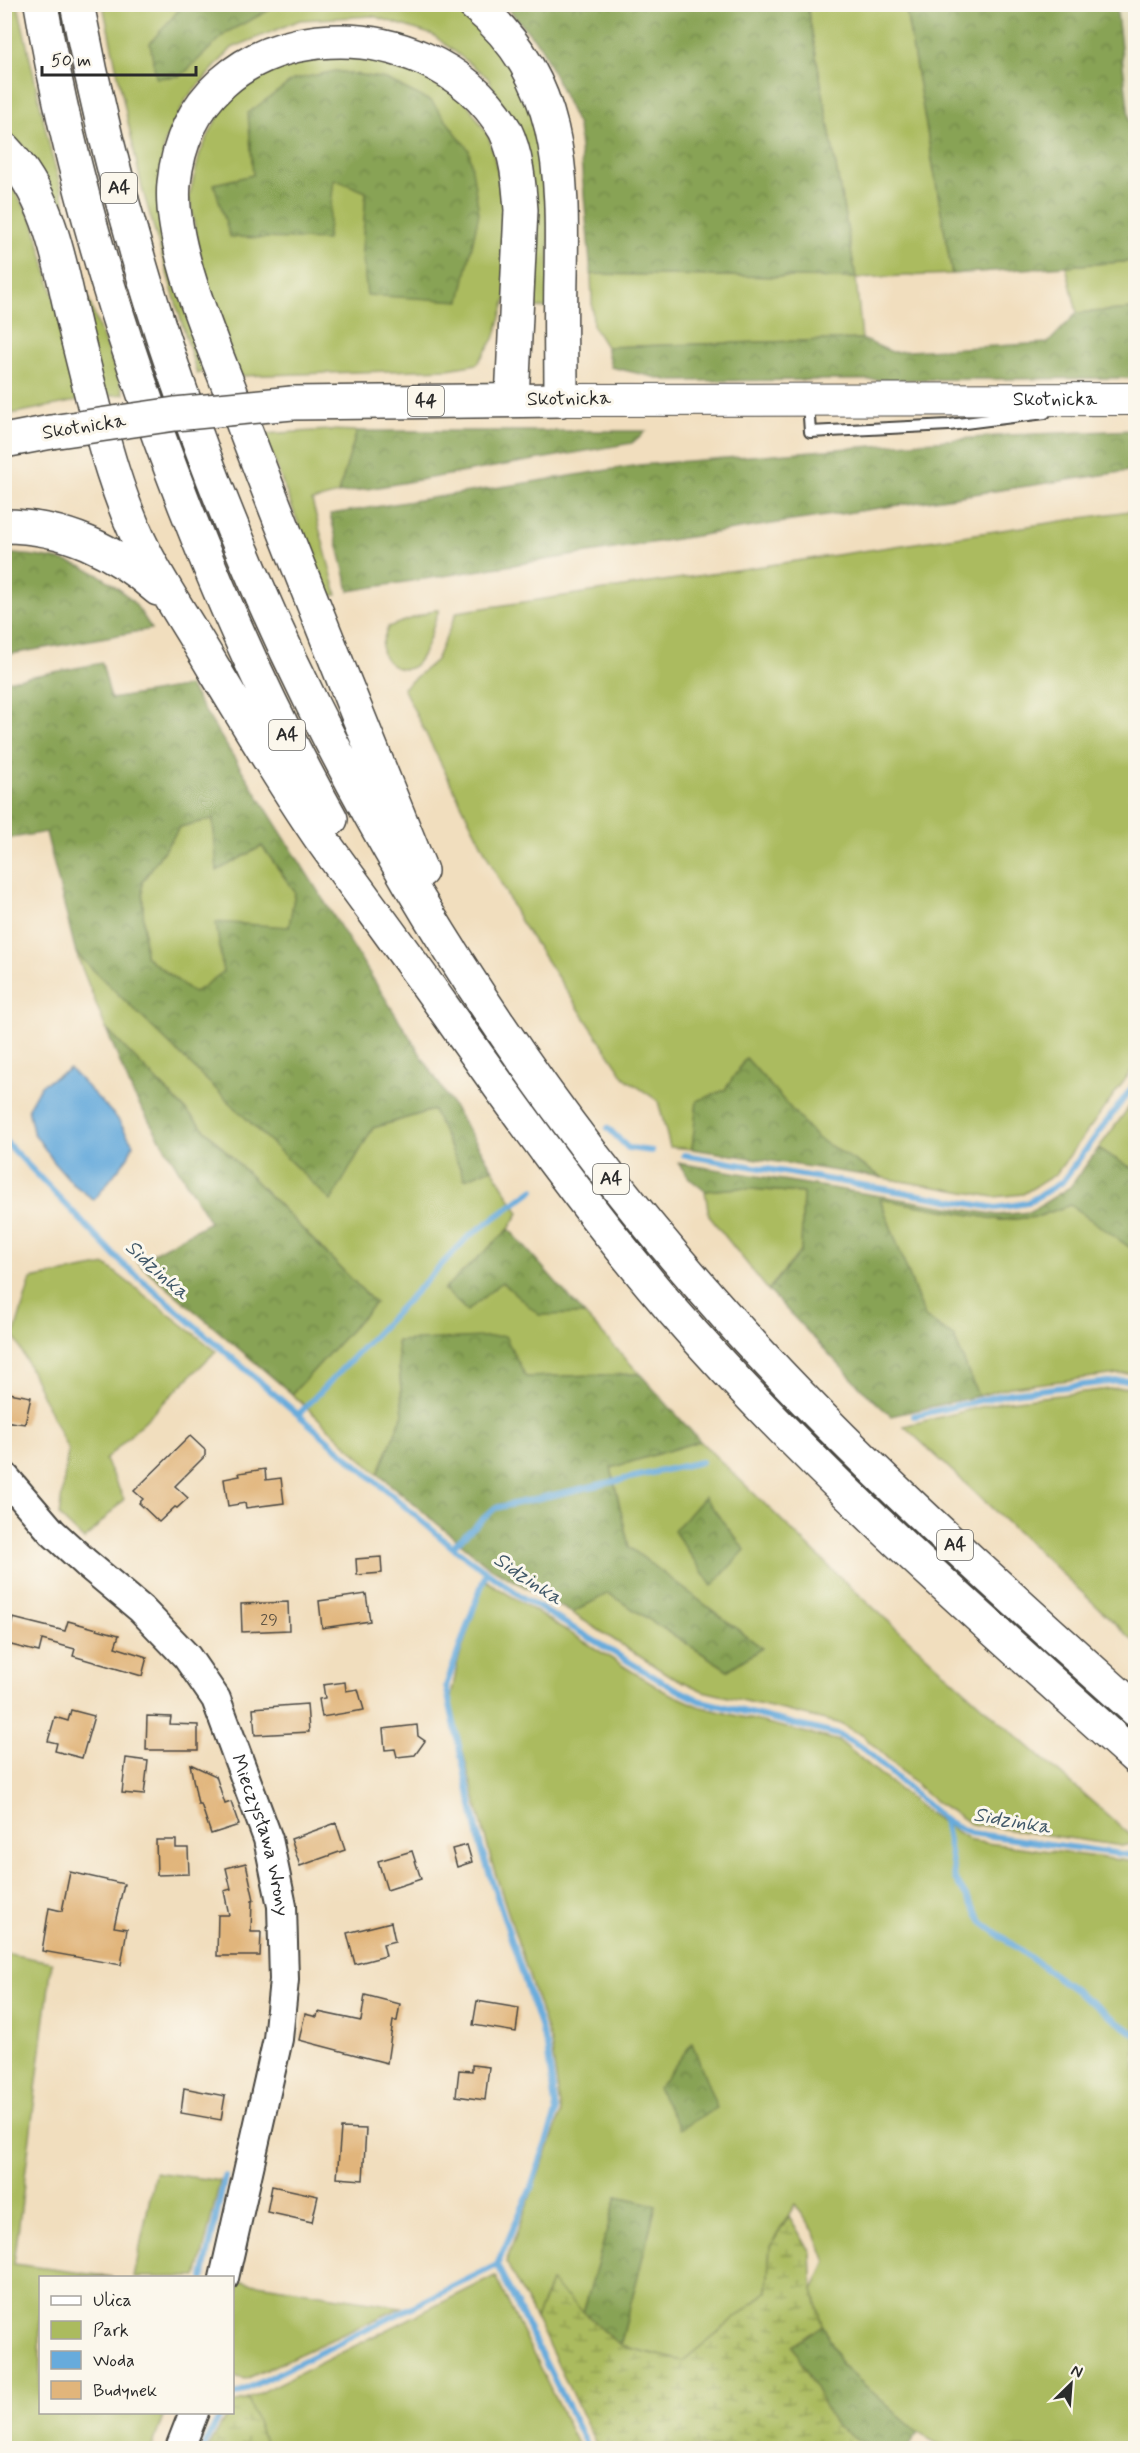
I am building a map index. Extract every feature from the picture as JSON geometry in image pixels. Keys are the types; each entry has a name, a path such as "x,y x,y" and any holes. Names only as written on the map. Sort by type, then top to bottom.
{"main road":[{"name":"A4","path":"41,4 65,120 106,281 158,436 208,566 318,795 443,1007 519,1116 591,1212 674,1312 718,1360 806,1452 901,1545 1136,1758"},
{"name":"A4","path":"77,4 113,169 144,280 167,352 226,511 277,630 325,730 373,822 461,970 584,1145 647,1224 729,1320 828,1424 928,1521 1136,1710"},
{"path":"474,4 497,26 516,50 540,91 556,139 562,201 561,400"},
{"path":"461,970 320,623 211,338 186,266 174,210 174,185 178,160 198,111 213,90 230,73 255,53 278,41 326,30 366,30 409,39 445,57 480,91 506,132 519,183 521,222 513,400"},
{"path":"4,148 25,172 46,213 57,247 76,333 115,480 141,546 252,732 316,831 443,1007"},
{"name":"Skotnicka","path":"4,441 175,414 292,404 513,400 1136,399"},
{"path":"4,526 47,529 96,546 139,572 176,604"}],"street":[{"name":"Mieczysława Wrony","path":"4,1476 52,1532 141,1609 187,1657 216,1699 268,1839 282,1906 284,1980 279,2039 224,2276"},
{"path":"180,2448 193,2414"}],"shaded area":[{"path":"1116,5 1135,5 1135,168"}],"green space":[{"path":"184,4 279,5 227,32 181,76 156,78 150,43"},
{"path":"4,5 18,5 82,282 124,394 105,396 23,151 5,133"},
{"path":"103,5 184,5 181,76 227,32 279,5 453,5 497,45 512,64 530,100 539,128 548,188 549,308 531,307 522,139 487,77 433,35 373,16 300,20 232,48 187,98 165,141 159,182 166,240 203,372 197,374 142,188"},
{"path":"505,5 807,5 856,278 591,274 578,126 541,47"},
{"path":"807,5 905,5 952,274 856,278"},
{"path":"905,5 1116,5 1135,168 1135,261 952,274"},
{"path":"371,47 464,98 489,137 502,189 507,240 508,293 494,339 477,364 448,369 239,376 208,296 189,197 200,153 222,108 251,74","holes":["335,71 386,79 432,102 362,252 366,192 334,178 214,184 253,175"]},
{"path":"335,71 386,79 432,102 469,150 479,213 460,301 367,295 362,252 366,192 334,179 327,240 230,237 214,184 253,175 248,113 293,80"},
{"path":"4,175 33,220 82,400 5,415"},
{"path":"1135,261 1135,309 1077,313 1066,266"},
{"path":"591,274 856,278 862,339 606,347 593,326"},
{"path":"1135,309 1135,378 671,381 611,367 606,347 862,339 892,352 1048,343 1077,313"},
{"path":"330,430 357,431 338,494 312,501 337,595 326,596 264,434"},
{"path":"1135,430 1135,470 752,527 349,591 330,514 639,465 1009,435"},
{"path":"357,431 646,431 632,443 338,494"},
{"path":"1135,510 1135,1066 1056,1174 1023,1194 994,1197 883,1178 817,1138 746,1058 725,1090 697,1101 692,1149 670,1147 658,1101 625,1078 520,921 403,688 436,660 457,612"},
{"path":"5,555 61,560 90,570 117,587 130,599 152,629 5,655"},
{"path":"439,610 427,644 417,663 407,669 391,665 382,650 388,627"},
{"path":"102,663 111,699 189,686 492,1168 465,1179 433,1110 373,1128 331,1201 76,953 46,832 5,839 5,681","holes":["213,819 217,871 262,846 295,892 289,927 216,922 223,972 194,993 145,956 142,882 180,827"]},
{"path":"213,819 217,870 262,846 295,892 289,927 194,993 145,956 142,882 180,827"},
{"path":"76,953 331,1200 373,1128 433,1110 465,1179 492,1168 519,1213 509,1229 444,1290 502,1282 539,1314 584,1314 640,1374 526,1377 397,1341 403,1414 378,1474 292,1394 375,1303 106,1029"},
{"path":"106,1029 375,1303 292,1394 137,1262 210,1222 133,1094"},
{"path":"746,1058 817,1138 883,1178 692,1149 697,1101 725,1090"},
{"path":"1135,1099 1135,1170 1098,1149"},
{"path":"1098,1149 1135,1170 1135,1251 1070,1205 1037,1217 1001,1220 880,1199 925,1317 954,1337 978,1396 891,1416 867,1394 768,1290 801,1251 803,1193 738,1188 705,1191 690,1179 678,1163 998,1215 1030,1212 1070,1187"},
{"path":"738,1188 803,1193 801,1251 768,1290 709,1216 705,1191"},
{"path":"880,1199 1001,1220 1037,1217 1070,1205 1135,1251 1135,1372 1010,1387 978,1396 954,1337 925,1317"},
{"path":"509,1229 584,1314 539,1315 502,1282 467,1311 444,1289"},
{"path":"106,1265 216,1351 105,1460 124,1499 84,1540 59,1516 68,1450 14,1335 31,1279"},
{"path":"505,1336 526,1377 640,1374 700,1441 611,1468 629,1547 762,1648 728,1670 608,1593 572,1613 489,1567 378,1474 403,1414 397,1341"},
{"path":"1136,1386 1135,1642 904,1426 1001,1402"},
{"path":"700,1441 844,1581 981,1705 1135,1839 1135,1843 1122,1846 971,1824 933,1800 862,1735 838,1723 703,1691 667,1674 572,1613 608,1593 728,1670 762,1648 629,1547 611,1468"},
{"path":"704,1497 745,1550 712,1586 674,1531"},
{"path":"485,1580 662,1690 701,1707 839,1741 928,1813 971,1841 1135,1862 1135,2448 945,2448 918,2433 841,2364 823,2325 813,2290 826,2262 815,2233 795,2204 770,2247 767,2292 683,2361 620,2346 656,2205 617,2196 583,2313 551,2282 536,2319 506,2262 561,2114 551,2043 492,1863 450,1703 458,1661"},
{"path":"4,1953 52,1962 14,2264 105,2276 39,2276 39,2414 164,2414 152,2448 5,2448"},
{"path":"692,2043 717,2108 680,2129 658,2088"},
{"path":"155,2172 220,2181 197,2276 134,2276"},
{"path":"617,2196 656,2205 620,2346 583,2313"},
{"path":"789,2216 811,2253 813,2290 823,2325 793,2346 835,2426 872,2448 598,2448 536,2319 551,2282 620,2346 683,2361 767,2292 770,2247"},
{"path":"495,2276 579,2448 267,2448 248,2399"},
{"path":"239,2281 402,2307 246,2379 234,2376 234,2310"},
{"path":"823,2325 841,2364 918,2433 907,2448 872,2448 835,2426 793,2346"},
{"path":"248,2399 267,2448 208,2448 227,2414 234,2414 234,2403"}],"water":[{"path":"70,1069 117,1118 133,1144 128,1157 94,1200 73,1184 54,1162 33,1132 28,1108 41,1085"}],"building":[{"path":"4,1392 31,1397 25,1424 4,1421"},
{"path":"190,1436 205,1450 205,1456 175,1486 188,1498 159,1522 139,1503 143,1499 134,1491"},
{"path":"265,1469 266,1480 281,1478 284,1503 246,1508 245,1503 228,1506 224,1479 240,1476 239,1473"},
{"path":"381,1557 382,1573 357,1575 356,1559"},
{"path":"366,1594 370,1621 322,1628 319,1601"},
{"path":"288,1602 289,1630 242,1632 241,1604"},
{"path":"13,1618 65,1631 68,1621 119,1635 115,1647 147,1657 142,1676 73,1656 75,1649 42,1640 39,1652 7,1644"},
{"path":"345,1682 346,1691 358,1689 364,1710 322,1717 319,1699 325,1698 323,1685"},
{"path":"307,1704 309,1732 255,1735 253,1708"},
{"path":"71,1710 94,1716 82,1758 55,1751 57,1743 48,1741 55,1717 68,1721"},
{"path":"147,1716 171,1717 170,1724 198,1725 198,1750 146,1750"},
{"path":"417,1725 418,1736 425,1741 415,1755 397,1757 395,1749 385,1750 383,1729"},
{"path":"126,1758 148,1761 144,1795 122,1793"},
{"path":"190,1764 216,1776 225,1804 231,1802 239,1825 211,1834 201,1804 198,1804"},
{"path":"336,1823 345,1850 300,1866 291,1839"},
{"path":"156,1840 176,1840 176,1848 188,1848 189,1874 157,1875"},
{"path":"467,1845 472,1862 457,1867 452,1849"},
{"path":"412,1851 421,1879 387,1890 378,1861"},
{"path":"246,1863 254,1900 252,1901 251,1932 261,1932 260,1956 217,1956 218,1915 229,1915 224,1891 231,1889 226,1868"},
{"path":"70,1872 124,1884 114,1927 127,1929 121,1965 42,1951 49,1908 62,1911"},
{"path":"391,1922 395,1941 383,1944 386,1956 355,1964 347,1933"},
{"path":"365,1995 400,2004 397,2021 393,2021 387,2063 299,2040 305,2014 317,2017 318,2012 361,2021"},
{"path":"477,2001 519,2008 516,2032 473,2025"},
{"path":"472,2065 489,2067 485,2100 456,2096 459,2070 472,2071"},
{"path":"184,2088 225,2096 221,2120 181,2113"},
{"path":"341,2128 366,2129 363,2180 337,2178"},
{"path":"272,2186 318,2196 312,2222 267,2212"}],"waterway":[{"path":"684,1155 996,1208 1027,1203 1062,1182 1136,1082"},
{"path":"608,1128 628,1148 652,1151"},
{"name":"Sidzinka","path":"4,1140 122,1263 452,1547 525,1599 666,1684 701,1701 839,1735 863,1748 944,1820 970,1833 1136,1856"},
{"path":"299,1414 468,1237 533,1190"},
{"path":"914,1416 1011,1393 1136,1379"},
{"path":"452,1547 495,1508 701,1462"},
{"path":"486,1573 446,1686 481,1848 547,2047 556,2113 531,2188 497,2265 588,2448"},
{"path":"944,1820 955,1879 983,1923 1136,2035"},
{"path":"203,2276 225,2176"},
{"path":"234,2395 497,2265"},
{"path":"203,2448 221,2414"}]}
